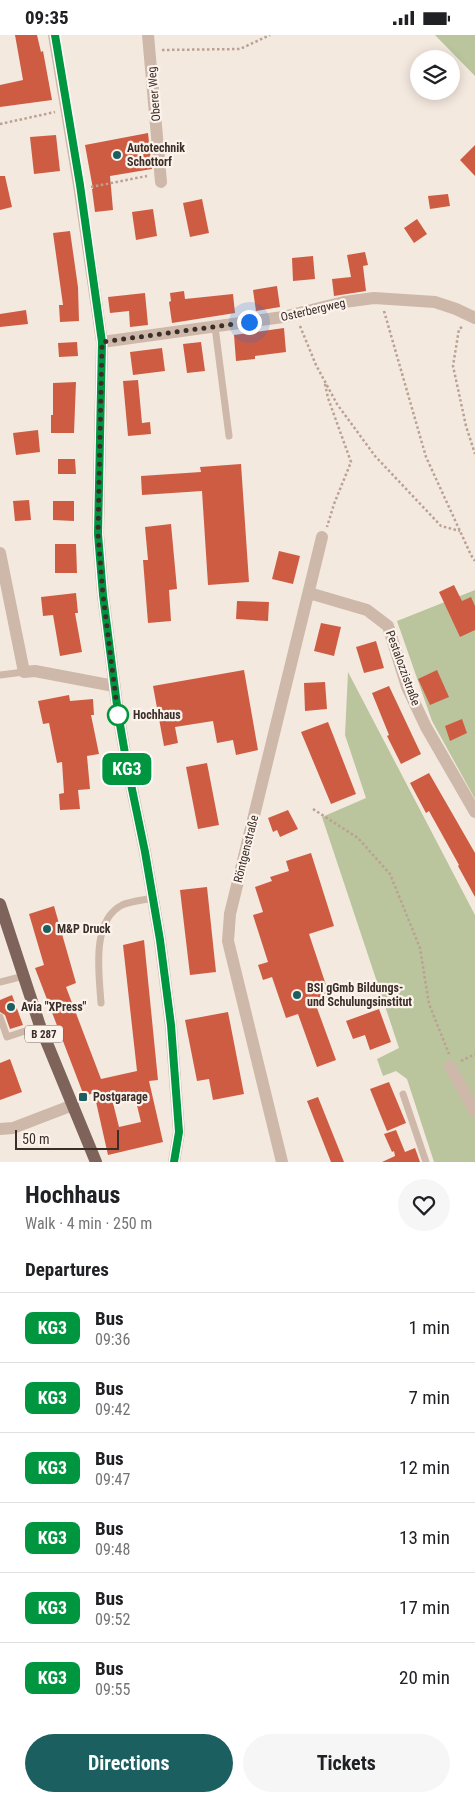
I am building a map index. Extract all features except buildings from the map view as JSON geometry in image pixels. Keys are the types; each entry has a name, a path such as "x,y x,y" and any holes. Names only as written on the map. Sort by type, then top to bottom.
{"main road":[{"name":"B 287","path":"0,904 40,1025 96,1162"}],"street":[{"path":"54,35 80,188 102,342 98,534 103,595 114,686 127,765 153,898 171,1025 179,1132 174,1162"},
{"name":"Oberer Weg","path":"148,35 161,178"},
{"name":"Osterbergweg","path":"102,342 215,327 294,314 344,302 380,298 435,302 456,309 474,319"},
{"name":"Röntgenstraße","path":"282,1162 228,941 230,914 324,533"},
{"path":"0,553 24,672 35,671 114,686"},
{"name":"Pestalozzistraße","path":"309,593 367,610 388,626 407,687 426,727 475,812"},
{"path":"450,1061 475,1112"},
{"path":"0,1129 13,1128 74,1105"}],"lane":[{"path":"215,327 229,436"},
{"path":"0,675 24,672"},
{"path":"101,1003 98,956 102,929 112,912 124,904 153,898"},
{"path":"0,983 24,976"},
{"path":"0,1017 7,1037 40,1025"},
{"path":"403,1093 426,1162"}],"path":[{"path":"150,50 240,49 270,35"},
{"path":"0,124 67,109"},
{"path":"80,188 161,178"},
{"path":"380,298 426,457 475,561"},
{"path":"294,314 316,365 337,404 375,456 441,526 460,531"},
{"path":"474,319 459,329 453,366 466,426 475,454"},
{"path":"324,533 351,462 328,398 325,381"},
{"path":"313,809 358,838 390,874 420,948 430,1004 450,1061"}],"green space":[{"path":"435,35 475,35 475,76 460,61 460,50 450,50"},
{"path":"475,590 475,799 432,721 397,621"},
{"path":"348,672 475,915 475,1162 434,1162 407,1079 396,1071 383,1076 377,1059 399,1048 322,817 366,798 345,735"}],"bus line":[{"name":"KG3","path":"55,35 80,185 102,342 98,534 103,595 118,713 160,940 171,1025 179,1132 174,1162"}],"place":[{"name":"Autotechnik Schottorf","path":"117,155"},
{"name":"Hochhaus","path":"118,715"},
{"name":"M&P Druck","path":"47,929"},
{"name":"BSI gGmb Bildungs- und Schulungsinstitut","path":"297,995"},
{"name":"Avia \"XPress\"","path":"11,1007"},
{"name":"Postgarage","path":"83,1097"}],"route":[{"path":"118,715 103,595 98,534 102,342 249,322"}]}
